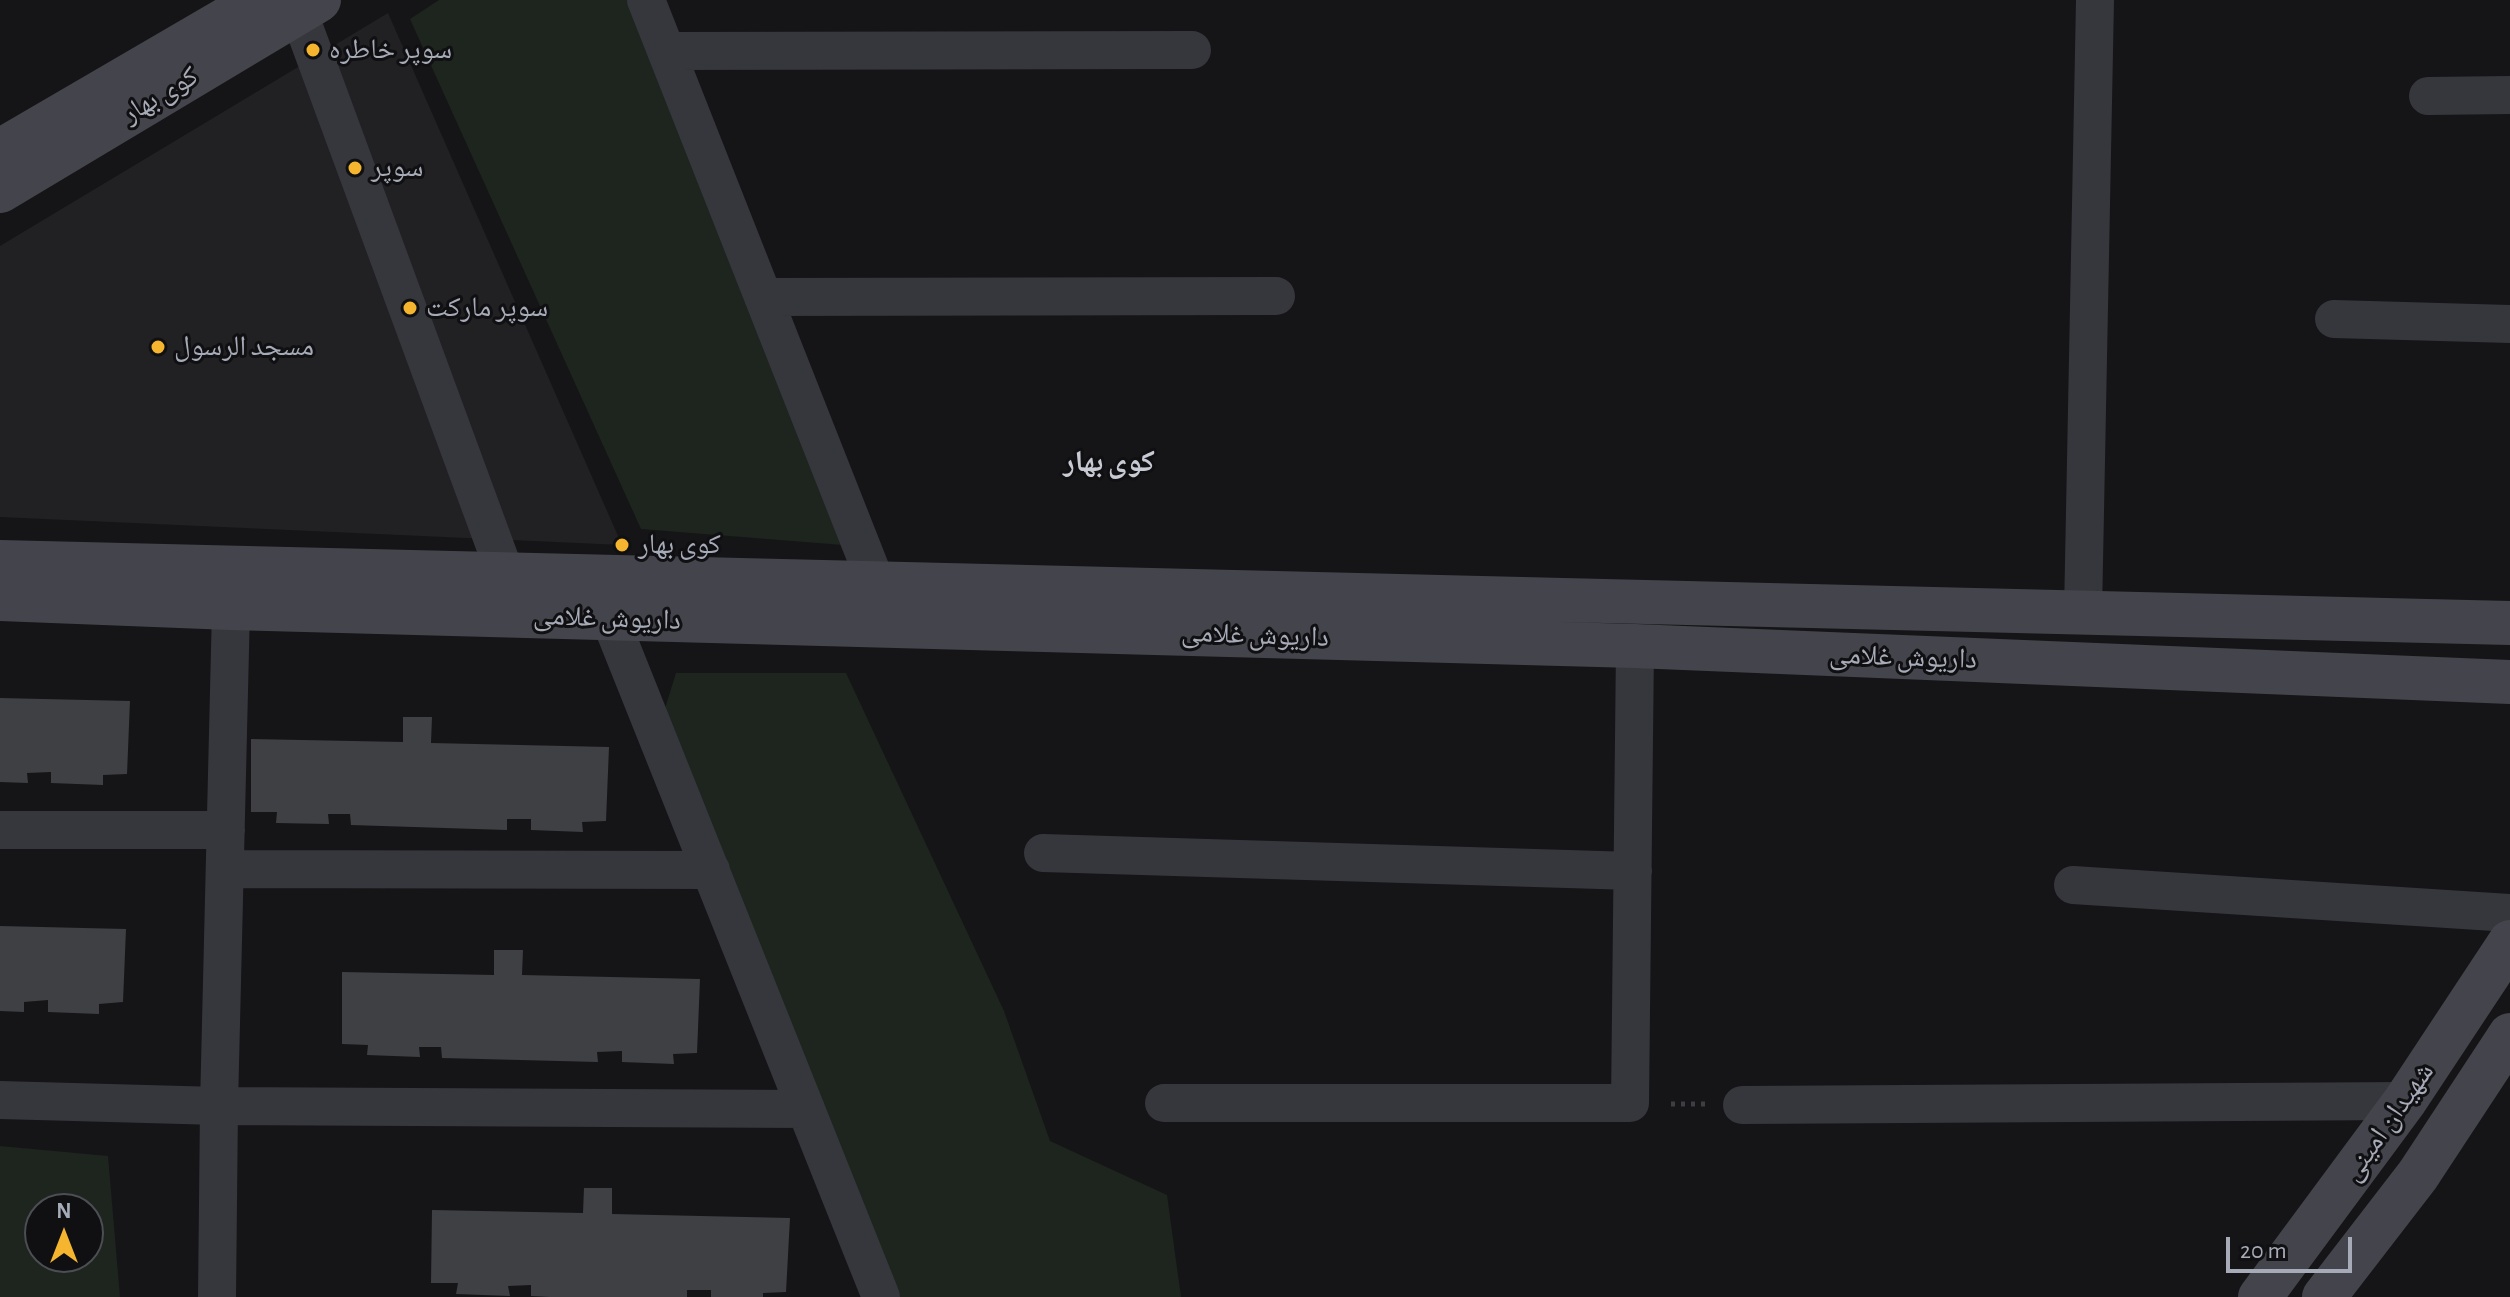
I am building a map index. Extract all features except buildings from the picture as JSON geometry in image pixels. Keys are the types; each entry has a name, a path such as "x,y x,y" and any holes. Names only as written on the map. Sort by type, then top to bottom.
{"street":[{"path":"646,0 876,583"},
{"path":"2083,613 2095,0"},
{"path":"293,3 505,573"},
{"name":"کوی بهار","path":"0,151 293,3"},
{"name":"کوی بهار","path":"0,191 293,3"},
{"path":"666,51 1192,50"},
{"path":"2428,96 2510,95"},
{"path":"763,297 1276,296"},
{"path":"2334,319 2510,324"},
{"name":"داریوش غلامی","path":"0,562 876,583 1103,610 1635,646 2510,682"},
{"name":"داریوش غلامی","path":"0,599 610,619 1103,610 2083,613 2510,623"},
{"path":"217,1297 231,608"},
{"path":"610,619 881,1297"},
{"path":"1164,1103 1630,1103 1635,646"},
{"path":"0,830 226,830"},
{"path":"1043,853 1633,871"},
{"path":"225,869 711,870"},
{"path":"2073,885 2510,913"},
{"name":"شهیدان امینی","path":"2260,1297 2405,1101 2510,942"},
{"name":"شهیدان امینی","path":"2324,1297 2418,1175 2510,1035"},
{"path":"0,1100 219,1106 806,1109"},
{"path":"1742,1105 2405,1101"}],"path":[{"path":"1630,1103 1742,1105"}],"shaded area":[{"path":"439,0 631,0 843,545 641,529 410,19"},
{"path":"388,13 622,545 0,517 0,246"},
{"path":"676,673 846,673 1004,1011 1050,1141 1167,1195 1181,1297 862,1297 653,747"},
{"path":"0,1146 108,1156 120,1297 0,1297"}],"place":[{"name":"سوپر خاطره","path":"313,50"},
{"name":"سوپر","path":"355,168"},
{"name":"سوپر مارکت","path":"410,308"},
{"name":"مسجد الرسول","path":"158,347"},
{"name":"کوی بهار","path":"622,545"}],"district":[{"name":"کوی بهار","path":"1109,462"}]}
